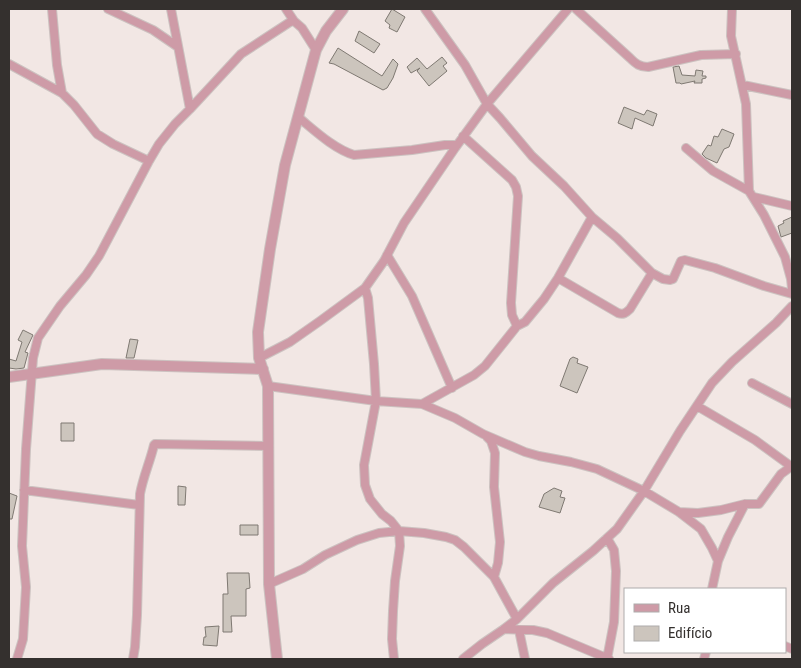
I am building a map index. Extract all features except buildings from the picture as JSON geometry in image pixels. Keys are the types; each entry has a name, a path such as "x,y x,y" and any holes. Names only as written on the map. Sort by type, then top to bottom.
{"street":[{"path":"52,9 57,65 62,93"},
{"path":"108,9 153,30 178,46"},
{"path":"171,9 190,109"},
{"path":"286,9 294,21 302,28 316,50"},
{"path":"277,659 269,584 268,386 259,358 258,332 285,165 316,50 326,31 343,9"},
{"path":"425,9 465,65 487,104 532,156 564,186 592,217 617,238 652,273 663,279 673,279 681,261 685,260 792,294"},
{"path":"259,358 298,336 365,288 387,255 404,223 456,145 487,104 568,9"},
{"path":"576,9 637,65 642,67 648,68 701,55 736,54"},
{"path":"732,9 731,36 746,104 752,194 785,257 792,288"},
{"path":"17,659 23,639 26,586 22,546 26,449 31,374 38,338 99,256 149,161 159,144 175,124 241,54 294,21"},
{"path":"9,64 62,93 97,134 113,144 149,161"},
{"path":"743,85 792,95"},
{"path":"298,118 338,148 354,155 456,145"},
{"path":"463,136 512,180 516,187 518,196 511,303 512,315 517,326"},
{"path":"686,148 713,171 752,194 792,206"},
{"path":"422,404 474,375 485,366 517,326 525,322 558,278 592,217"},
{"path":"387,255 412,296 452,388"},
{"path":"558,278 622,314 630,308 652,273"},
{"path":"365,288 368,298 376,401 364,465 365,485 370,499 399,531 400,546 393,611 392,639 394,659"},
{"path":"463,659 517,619 553,583 617,529 644,492 680,431 712,383 792,307"},
{"path":"9,378 102,364 263,369"},
{"path":"752,382 792,404"},
{"path":"268,386 376,401 422,404 525,452 597,469 644,492 678,512 701,529 718,561"},
{"path":"678,512 698,513 745,504 759,504 781,474 792,466 755,440 697,406"},
{"path":"483,434 491,441 495,453 494,487 500,542 498,563 494,576"},
{"path":"133,659 137,615 139,504 142,481 154,444 269,446"},
{"path":"24,490 139,504"},
{"path":"712,588 718,561 745,504"},
{"path":"269,584 303,569 325,555 357,540 379,533 399,531 424,533 456,540 464,546 494,576 517,619"},
{"path":"504,629 534,630 547,633 608,659 614,622 616,571 614,550 607,538"},
{"path":"519,630 525,659"}]}
